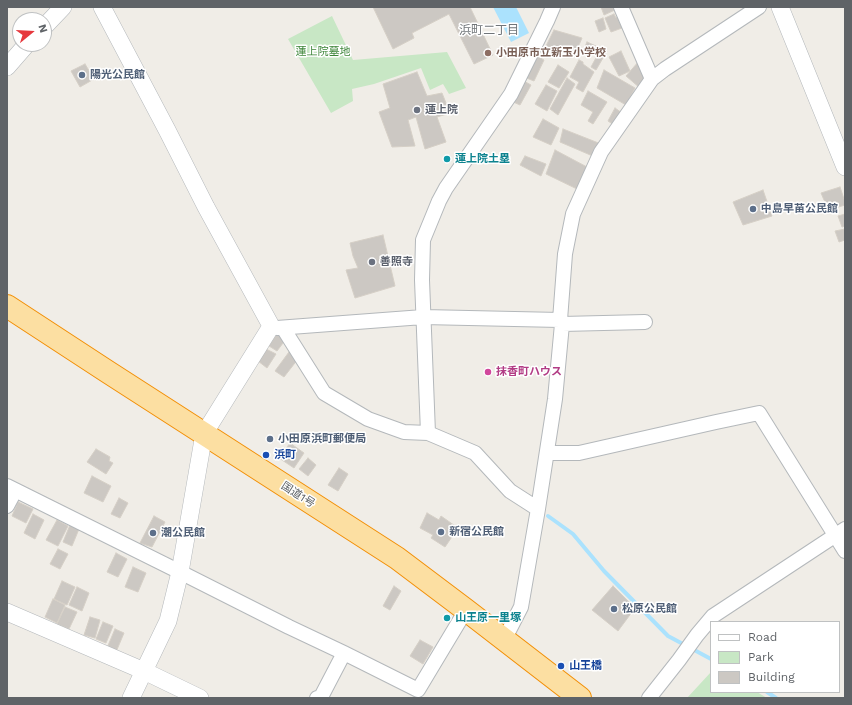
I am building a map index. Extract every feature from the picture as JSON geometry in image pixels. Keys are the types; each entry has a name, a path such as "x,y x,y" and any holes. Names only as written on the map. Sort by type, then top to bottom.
{"highway":[{"name":"国道1号","path":"7,306 397,558 580,698"}],"street":[{"path":"52,19 63,7"},
{"path":"102,7 164,123 206,207 270,324 277,328 324,394 368,419 404,432 428,433 475,453 510,491 538,509"},
{"path":"428,433 423,317 422,240 446,188 510,94 553,7"},
{"path":"621,7 652,79"},
{"path":"504,640 521,607 538,509 555,399 565,254 573,214 601,152 652,79 759,7"},
{"path":"780,7 845,167"},
{"path":"7,67 20,52"},
{"path":"277,328 423,317 561,322 645,322"},
{"path":"131,698 168,620 180,572 204,434 277,328"},
{"path":"547,453 579,453 759,413 840,532 845,551"},
{"path":"7,506 11,489 418,690 466,610"},
{"path":"650,698 713,616 840,532"},
{"path":"7,612 144,671 200,698"},
{"path":"317,698 321,697 344,653"}],"green space":[{"name":"蓮上院墓地","path":"332,16 353,60 447,52 466,88 449,94 443,84 430,90 421,68 374,84 352,89 353,101 331,113 288,39"},
{"path":"710,673 710,693 759,693 767,698 687,698"}],"water":[{"path":"493,7 516,7 529,33 511,42"}],"building":[{"path":"373,7 470,7 493,55 474,64 449,14 412,33 414,38 393,49"},
{"path":"601,7 617,7 617,9 604,15"},
{"path":"614,14 622,28 611,32 605,18"},
{"path":"603,18 606,29 599,32 595,21"},
{"path":"554,30 582,38 575,54 546,46"},
{"path":"587,42 607,51 596,70 591,67 598,54 584,49"},
{"path":"621,51 630,71 619,76 609,57"},
{"path":"535,55 544,60 534,81 524,77"},
{"path":"579,60 594,72 583,92 576,88 579,82 570,77"},
{"path":"639,61 648,77 640,88 626,76"},
{"name":"陽光公民館","path":"85,64 94,79 80,87 71,71"},
{"path":"558,65 569,72 559,88 548,82"},
{"path":"604,70 635,88 626,105 597,88"},
{"name":"蓮上院","path":"417,72 427,96 442,93 450,113 437,117 446,142 425,149 416,117 408,120 415,146 392,147 379,112 390,108 383,84"},
{"path":"567,78 575,84 558,115 550,109"},
{"path":"522,80 531,85 520,105 511,101"},
{"path":"546,85 557,91 547,111 535,104"},
{"path":"588,91 607,102 593,124 588,121 593,112 581,105"},
{"path":"615,108 622,113 614,125 608,121"},
{"path":"543,119 559,128 551,145 533,137"},
{"path":"563,129 601,144 595,157 560,142"},
{"path":"555,150 587,167 577,189 546,174"},
{"path":"525,156 546,164 541,176 520,165"},
{"path":"840,187 845,205 832,209 824,200 821,193"},
{"name":"中島早苗公民館","path":"763,190 772,216 743,225 733,202"},
{"path":"845,214 845,226 842,227 838,216"},
{"path":"845,229 845,240 839,242 835,231"},
{"name":"善照寺","path":"383,235 395,286 355,298 346,270 358,268 350,243"},
{"path":"279,330 286,339 277,351 269,346"},
{"path":"264,348 276,354 267,368 258,361"},
{"path":"289,352 298,359 284,377 275,371"},
{"path":"290,443 304,453 294,468 279,458"},
{"path":"96,449 110,457 109,461 113,463 106,474 87,462"},
{"path":"308,458 316,465 308,476 299,469"},
{"path":"339,468 348,474 338,491 328,485"},
{"path":"92,476 111,486 103,502 84,493"},
{"path":"119,498 128,503 120,518 111,514"},
{"path":"18,502 33,509 26,523 12,516"},
{"name":"新宿公民館","path":"427,513 439,520 441,516 458,528 445,547 431,538 433,535 420,528"},
{"path":"33,514 44,520 35,539 24,533"},
{"name":"潮公民館","path":"154,516 165,522 152,547 140,543"},
{"path":"57,520 68,526 58,546 46,540"},
{"path":"70,525 79,529 72,546 63,542"},
{"path":"58,549 68,554 60,569 50,564"},
{"path":"116,553 127,559 118,577 107,572"},
{"path":"133,567 146,573 138,592 125,587"},
{"path":"62,581 75,587 67,605 54,599"},
{"path":"394,586 401,591 390,610 383,606"},
{"name":"松原公民館","path":"613,586 635,608 618,631 592,610"},
{"path":"77,587 89,593 82,611 69,605"},
{"path":"53,599 65,605 57,623 45,617"},
{"path":"65,607 77,612 69,629 57,624"},
{"path":"90,617 100,620 95,638 84,635"},
{"path":"103,622 113,626 106,643 96,639"},
{"path":"115,629 124,633 116,652 107,648"},
{"path":"420,640 433,647 423,664 410,656"}],"waterway":[{"path":"548,516 573,534 604,571 668,636 710,658"},
{"path":"768,693 776,698"}],"place":[{"name":"小田原市立新玉小学校","path":"488,53"},
{"name":"陽光公民館","path":"82,75"},
{"name":"蓮上院","path":"417,110"},
{"name":"蓮上院土塁","path":"447,159"},
{"name":"中島早苗公民館","path":"753,209"},
{"name":"善照寺","path":"372,262"},
{"name":"抹香町ハウス","path":"488,372"},
{"name":"小田原浜町郵便局","path":"270,439"},
{"name":"浜町","path":"266,455"},
{"name":"新宿公民館","path":"441,532"},
{"name":"潮公民館","path":"153,533"},
{"name":"松原公民館","path":"614,609"},
{"name":"山王原一里塚","path":"447,618"},
{"name":"山王橋","path":"561,666"}],"district":[{"name":"浜町二丁目","path":"489,30"}]}
